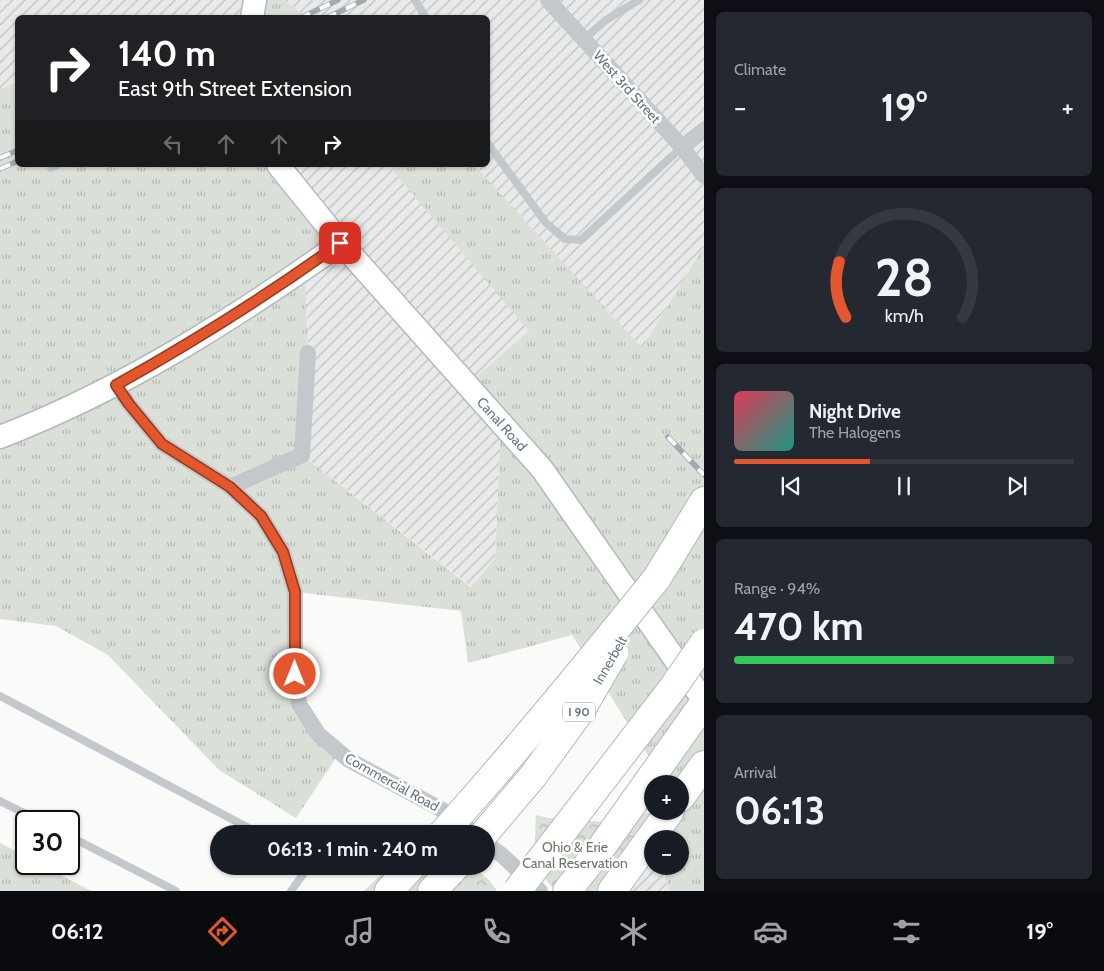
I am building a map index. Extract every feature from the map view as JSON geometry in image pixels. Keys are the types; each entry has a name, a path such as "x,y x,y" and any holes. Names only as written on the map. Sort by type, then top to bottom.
{"highway":[{"name":"Innerbelt","path":"492,825 533,776 581,710 704,501"},
{"path":"450,825 547,714 657,578"},
{"path":"517,891 672,689 704,643"},
{"path":"568,891 607,841 704,702"},
{"path":"689,786 704,765"},
{"path":"612,891 626,880 664,820"},
{"path":"388,891 403,875"},
{"path":"432,891 447,875"}],"street":[{"name":"West 3rd Street","path":"548,0 682,148 704,176"},
{"path":"682,148 704,130"},
{"name":"Canal Road","path":"279,167 340,243 542,469 704,702"},
{"path":"0,438 55,415 116,385 192,342 274,290 340,243"},
{"path":"230,487 302,455 308,353"},
{"name":"Commercial Road","path":"116,385 162,444 230,487 261,516 283,552 295,592 295,674 300,704 319,735 349,760 450,814 464,825"},
{"path":"495,850 540,891"}],"lane":[{"path":"415,0 424,15"},
{"path":"584,39 606,20 639,0"},
{"path":"490,147 546,223 565,240 581,240 682,148"},
{"path":"0,696 243,825"},
{"path":"0,801 18,810"},
{"path":"80,842 176,891"},
{"path":"291,891 303,875"}],"shaded area":[{"path":"0,0 255,0 252,15 15,15 15,83 0,89"},
{"path":"284,0 704,0 704,246 642,349 476,167 490,167 490,15 303,15"},
{"path":"279,167 390,167 530,331 467,385 501,423 495,559 472,587 302,455 308,353 305,268"},
{"path":"644,849 644,875 665,875 670,891 611,891"}],"green space":[{"path":"255,0 284,0 303,15 252,15"},
{"path":"15,83 15,167 280,167 341,243 305,268 308,353 302,455 471,587 495,559 501,423 467,385 529,331 390,167 476,167 642,348 704,246 704,891 670,891 665,875 689,875 689,830 657,830 662,820 689,820 689,775 660,775 572,635 468,663 461,611 295,592 299,704 340,752 296,818 219,770 108,655 56,626 0,619 0,89"},
{"name":"Ohio & Erie Canal Reservation","path":"644,814 644,820 663,820 675,825 674,830 644,830 644,838 641,828 617,891 555,891 534,864 536,815 548,818 620,823"},
{"path":"0,843 15,850 15,875 61,875 91,891 0,891"},
{"name":"Ohio & Erie Canal Reservation","path":"381,875 483,875 497,891 364,891"}],"railway":[{"path":"306,15 338,0"},
{"path":"332,15 364,0"},
{"path":"0,158 15,151"},
{"path":"0,169 15,162"},
{"path":"668,437 704,475"}],"route":[{"path":"295,674 295,592 283,552 261,516 230,487 162,444 116,385 192,342 274,290 340,243"}]}
